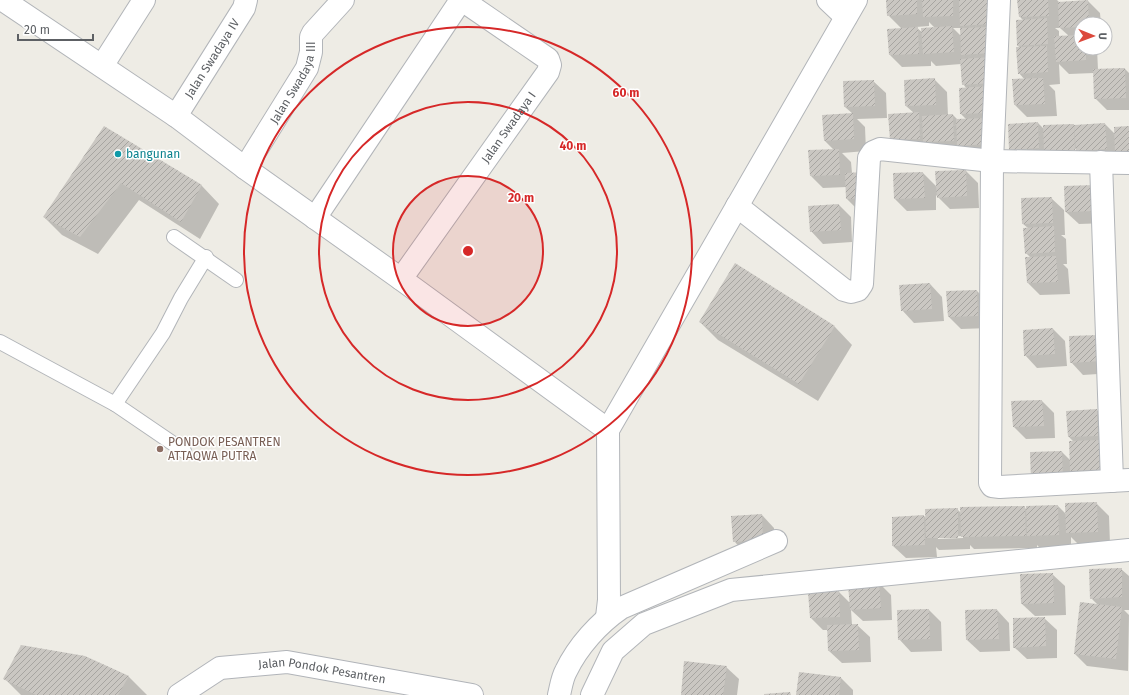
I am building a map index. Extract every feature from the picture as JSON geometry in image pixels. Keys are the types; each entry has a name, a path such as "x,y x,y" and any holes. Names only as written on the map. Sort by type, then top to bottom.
{"street":[{"path":"3,0 30,7 102,66 176,116 245,168 401,279 608,430"},
{"path":"102,66 144,0"},
{"name":"Jalan Swadaya IV","path":"176,116 244,8 246,0"},
{"name":"Jalan Swadaya III","path":"245,168 307,68 312,52 311,37 343,0"},
{"path":"315,218 461,0"},
{"name":"Jalan Swadaya I","path":"401,279 543,78 550,65 548,59 461,0"},
{"path":"607,617 609,600 608,430 851,9 828,0"},
{"path":"998,0 992,161 990,483 992,486 1000,487 1120,481 1101,162"},
{"path":"737,206 844,290 851,292 858,290 862,284 869,158 873,152 880,149 992,161 1129,163"},
{"path":"559,695 565,672 584,642 607,617 621,608 776,541"},
{"path":"592,695 613,651 644,624 731,590 1129,550"},
{"name":"Jalan Pondok Pesantren","path":"179,695 220,668 287,662 472,695"}],"lane":[{"path":"174,237 236,280"},
{"path":"115,404 163,333 181,298 206,258"},
{"path":"0,342 115,404 184,451"}],"building":[{"path":"886,0 917,0 917,14 887,16"},
{"path":"922,0 953,0 953,16 923,17"},
{"path":"959,0 989,0 990,24 960,26"},
{"path":"1017,0 1048,0 1049,16 1019,17"},
{"path":"1088,0 1089,16 1073,16 1073,27 1059,28 1058,2"},
{"path":"1047,18 1048,44 1017,46 1016,20"},
{"path":"952,26 954,52 923,54 921,28"},
{"path":"918,27 919,54 889,55 887,29"},
{"path":"990,27 991,53 961,55 960,28"},
{"path":"1073,35 1073,56 1086,56 1086,60 1056,62 1054,36"},
{"path":"1047,46 1048,72 1018,74 1016,47"},
{"path":"991,57 992,83 962,85 960,59"},
{"path":"1125,68 1126,98 1094,99 1093,69"},
{"path":"935,78 936,105 905,106 904,80"},
{"path":"1043,78 1045,104 1014,105 1012,79"},
{"path":"874,80 875,106 844,107 843,81"},
{"path":"989,86 990,113 960,114 959,88"},
{"path":"919,112 920,139 890,140 888,114"},
{"path":"853,113 854,139 824,141 822,115"},
{"path":"953,114 954,141 923,142 922,116"},
{"path":"987,118 988,144 957,146 956,119"},
{"path":"1038,122 1039,148 1009,150 1008,124"},
{"path":"1105,123 1107,149 1076,151 1074,125"},
{"path":"1074,124 1075,150 1044,151 1043,125"},
{"name":"bangunan","path":"104,126 202,185 181,222 121,183 80,237 43,217"},
{"path":"1129,126 1129,152 1115,153 1114,127"},
{"path":"839,149 840,175 810,176 808,150"},
{"path":"966,170 967,196 937,198 935,171"},
{"path":"866,172 866,198 846,199 845,173"},
{"path":"923,172 925,198 894,199 893,173"},
{"path":"1095,185 1096,211 1065,212 1064,186"},
{"path":"1052,197 1053,223 1022,224 1021,198"},
{"path":"839,204 841,230 810,232 808,206"},
{"path":"1054,226 1055,252 1025,254 1023,228"},
{"path":"1056,256 1058,282 1027,283 1025,257"},
{"path":"735,263 835,326 799,384 699,322"},
{"path":"930,283 932,309 901,311 899,285"},
{"path":"977,290 978,316 948,317 946,291"},
{"path":"1053,328 1055,354 1024,356 1023,330"},
{"path":"1099,335 1101,361 1070,363 1069,336"},
{"path":"1042,400 1044,426 1013,427 1011,401"},
{"path":"1097,409 1098,436 1068,437 1066,411"},
{"path":"1101,440 1102,470 1070,471 1069,441"},
{"path":"1062,451 1063,480 1031,481 1030,452"},
{"path":"1097,502 1098,532 1066,533 1065,503"},
{"path":"1058,505 1059,535 1027,536 1026,506"},
{"path":"1025,506 1026,536 961,537 960,507"},
{"path":"958,508 958,538 926,538 925,509"},
{"path":"762,514 763,540 733,542 731,516"},
{"path":"924,515 925,545 892,546 892,517"},
{"path":"1122,568 1122,597 1090,599 1089,569"},
{"path":"1053,573 1054,603 1021,604 1020,574"},
{"path":"879,582 881,608 850,610 848,584"},
{"path":"839,591 840,617 810,618 808,592"},
{"path":"1080,602 1122,607 1116,659 1074,654"},
{"path":"929,609 930,639 898,640 897,610"},
{"path":"997,609 999,639 966,640 965,610"},
{"path":"1045,617 1046,646 1013,648 1013,618"},
{"path":"858,624 859,650 828,651 827,625"},
{"path":"21,645 85,656 129,676 118,695 36,695 3,679"},
{"path":"684,661 727,666 723,695 681,695"},
{"path":"799,672 841,677 839,695 796,695"},
{"path":"790,692 791,695 764,695 764,694"}],"place":[{"name":"bangunan","path":"118,154"},
{"name":"PONDOK PESANTREN ATTAQWA PUTRA","path":"160,449"}]}
